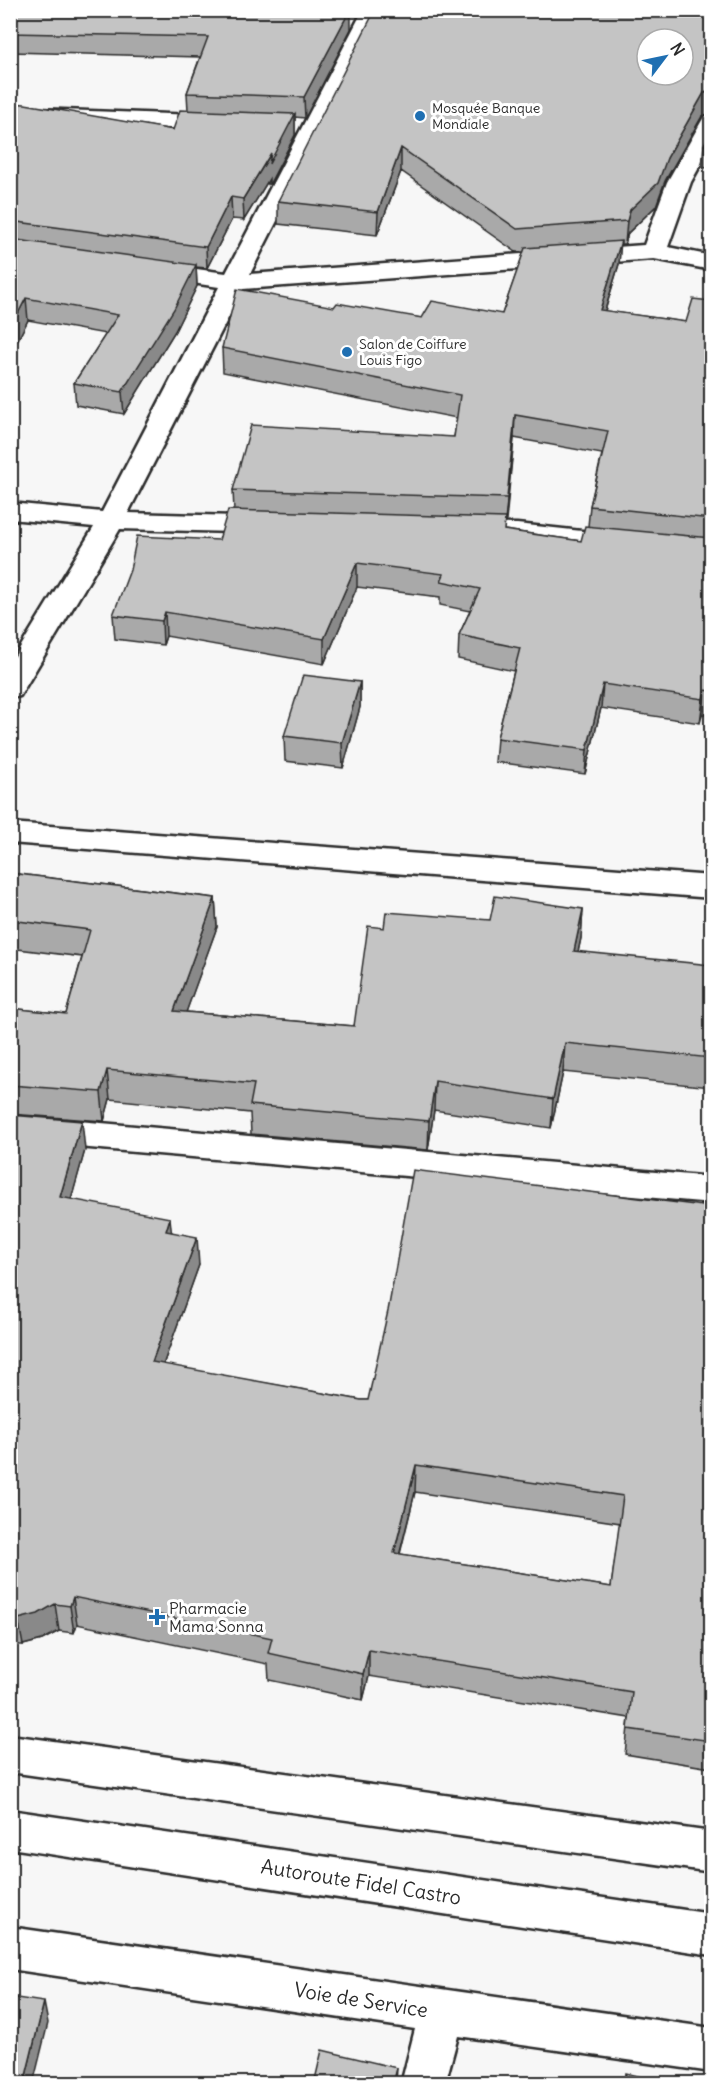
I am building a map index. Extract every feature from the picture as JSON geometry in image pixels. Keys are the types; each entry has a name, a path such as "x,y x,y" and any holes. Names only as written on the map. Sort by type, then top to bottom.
{"main road":[{"path":"10,689 111,521 236,282 303,126 374,10"},
{"path":"10,115 244,124"},
{"path":"654,252 679,182 711,122"},
{"path":"129,267 236,282 654,252 711,263"},
{"path":"10,511 111,521 290,526"},
{"path":"445,530 517,532 711,553"},
{"path":"10,833 711,887"},
{"path":"10,1128 711,1190"},
{"path":"10,1753 711,1852"},
{"name":"Autoroute Fidel Castro","path":"10,1829 711,1935"},
{"name":"Voie de Service","path":"10,1948 711,2049"},
{"path":"423,2084 442,2012"}],"building":[{"path":"10,10 350,10 304,97 187,93 208,37 10,33"},
{"path":"375,10 408,13 409,10 711,10 711,91 704,93 667,158 658,183 630,210 627,221 517,229 401,148 378,212 278,201"},
{"path":"10,103 173,130 180,110 295,114 269,164 271,153 243,199 231,197 206,247 10,221"},
{"path":"711,131 711,146 704,145"},
{"path":"10,239 196,265 174,309 122,392 74,383 118,315 26,298 10,329"},
{"path":"621,241 600,310 686,322 693,299 711,301 711,519 590,506 608,431 515,415 507,498 233,490 251,425 454,437 460,395 222,348 237,289 334,307 337,303 422,318 432,301 502,314 525,248"},
{"path":"228,510 505,518 504,530 581,541 585,526 711,538 711,691 705,690 703,699 603,684 587,750 497,738 520,648 459,635 480,589 441,581 444,574 357,563 324,639 165,612 162,621 113,615 130,570 137,536 219,540"},
{"path":"303,675 360,682 342,743 284,736"},
{"path":"10,873 215,898 174,1011 354,1026 368,926 384,928 386,912 490,920 495,896 583,909 574,951 711,965 711,1058 565,1043 553,1099 435,1081 429,1121 250,1105 254,1084 107,1070 101,1092 10,1085 10,1008 66,1014 90,930 10,920"},
{"path":"10,1115 82,1121 60,1197 170,1218 166,1231 197,1237 152,1362 361,1400 368,1400 388,1311 413,1170 711,1207 711,1741 628,1729 632,1692 369,1650 363,1674 268,1653 272,1638 73,1597 70,1606 55,1604 38,1614 18,1619 10,1618","holes":["416,1465 623,1496 611,1587 394,1553"]},
{"path":"10,1997 44,2002 24,2084 10,2084"},
{"path":"322,2050 397,2068 393,2084 314,2084"},
{"path":"626,2073 669,2084 624,2084"}],"place":[{"name":"Mosquée Banque Mondiale","path":"420,116"},
{"name":"Salon de Coiffure Louis Figo","path":"347,352"},
{"name":"Pharmacie Mama Sonna","path":"157,1617"}]}
